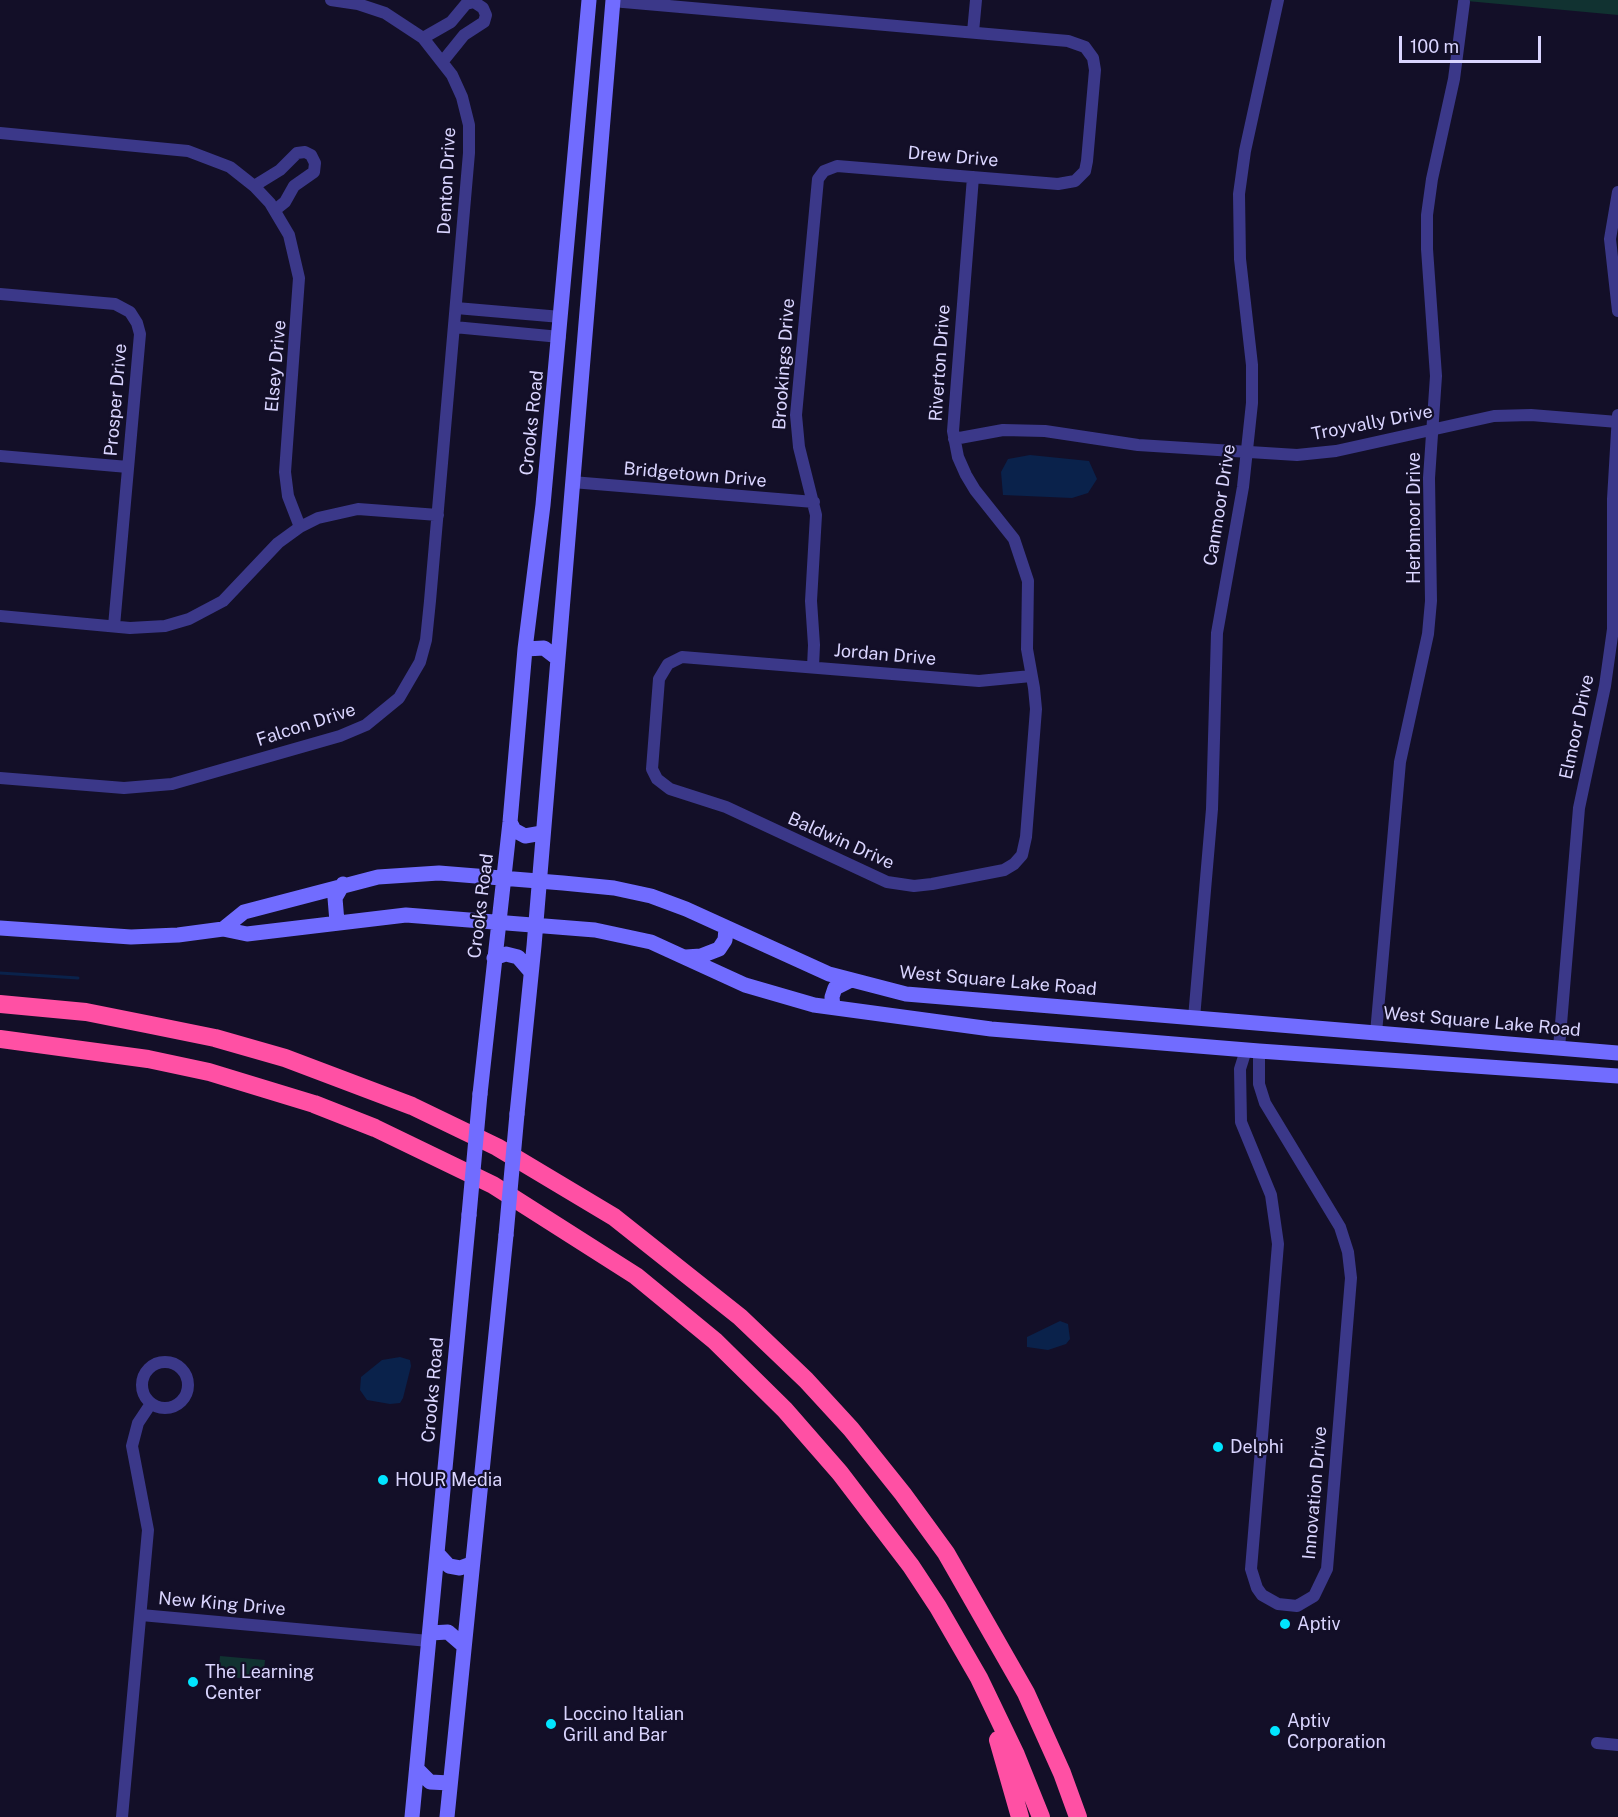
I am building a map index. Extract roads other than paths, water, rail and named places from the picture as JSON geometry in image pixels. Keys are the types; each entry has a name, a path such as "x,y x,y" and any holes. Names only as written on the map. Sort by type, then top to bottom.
{"highway":[{"path":"0,1004 86,1012 215,1038 285,1058 352,1082 433,1116 496,1147 614,1217 740,1317 798,1372 851,1429 903,1494 946,1553 1010,1664 1058,1763 1078,1817"},
{"path":"0,1038 148,1059 209,1072 314,1104 375,1128 493,1185 636,1276 715,1341 785,1410 840,1473 910,1566 938,1607 979,1678 1016,1755 1041,1817"},
{"path":"979,1678 1020,1817"}],"main road":[{"path":"447,1817 471,1564 489,1413 531,972 612,2 601,6 591,0"},
{"name":"Crooks Road","path":"412,1817 480,1094 510,822 525,649 546,476 591,0"},
{"path":"561,317 573,319 584,328"},
{"path":"546,476 552,485 572,485"},
{"path":"525,649 544,648 557,658"},
{"path":"510,822 514,830 525,836 542,833"},
{"name":"West Square Lake Road","path":"223,929 244,912 343,884 378,877 421,873 601,886 639,893 673,904 794,960 849,981 921,997 1610,1053"},
{"path":"337,922 335,898 343,884"},
{"path":"0,928 144,937 223,929 247,934 406,915 535,925 622,934 651,942 759,990 801,1002 833,1007 991,1029 1253,1051 1618,1076"},
{"path":"686,957 701,956 719,949 725,940 726,928"},
{"path":"494,958 506,954 518,957 531,972"},
{"path":"833,1007 832,997 835,988 849,981"},
{"path":"1055,1034 1067,1020 1064,1007"},
{"path":"1253,1051 1251,1031 1262,1024"},
{"path":"1593,1074 1610,1053"},
{"path":"437,1553 449,1566 460,1568 471,1564"},
{"path":"429,1637 448,1632 463,1645"},
{"path":"417,1769 430,1782 450,1783"}],"street":[{"name":"Denton Drive","path":"331,0 358,4 385,13 423,38 444,61 462,97 469,132 456,308"},
{"path":"612,2 973,32 976,0"},
{"name":"Canmoor Drive","path":"1194,1018 1212,809 1217,633 1248,453 1252,386 1240,259 1239,194 1245,151 1278,0"},
{"path":"423,38 451,21 466,4 474,2 483,8 486,15 484,22 464,35 444,61"},
{"name":"Herbmoor Drive","path":"1376,1033 1398,771 1430,612 1429,485 1436,357 1427,249 1427,215 1432,179 1454,79 1464,2"},
{"name":"Drew Drive","path":"824,171 844,166 1065,184 1078,179 1086,167 1091,116 1095,64 1089,51 1080,44 1068,41 973,32"},
{"name":"Elsey Drive","path":"0,133 188,151 223,163 254,186 275,210 289,235 299,278 285,472 288,496 300,527"},
{"path":"254,186 284,168 297,153 305,152 311,155 315,163 314,172 294,186 285,202 275,210"},
{"name":"Brookings Drive","path":"813,667 811,601 817,526 814,502 799,447 796,415 816,186 824,171"},
{"name":"Riverton Drive","path":"973,177 953,409 954,440 970,482 1009,530 1022,556 1028,581 1026,639 1032,675"},
{"path":"1618,192 1610,239 1618,311"},
{"name":"Prosper Drive","path":"0,294 114,304 126,309 135,318 140,334 114,626"},
{"path":"456,308 561,317"},
{"name":"Falcon Drive","path":"0,778 124,789 160,786 340,736 366,725 399,698 420,662 427,629 456,308"},
{"path":"454,327 560,336"},
{"name":"Elmoor Drive","path":"1559,1048 1579,808 1609,663 1616,579 1612,515 1618,414"},
{"name":"Troyvally Drive","path":"954,440 1003,430 1045,431 1138,445 1297,455 1336,451 1433,429 1514,415 1618,422"},
{"path":"0,456 128,467"},
{"name":"Bridgetown Drive","path":"572,485 814,502"},
{"path":"0,616 114,626 165,626 189,619 212,608 234,591 278,543 300,527 318,518 348,510 438,515"},
{"name":"Jordan Drive","path":"657,779 651,764 658,684 668,664 686,656 979,681 1032,675"},
{"name":"Baldwin Drive","path":"657,779 670,789 726,807 887,882 914,886 1004,870 1018,861 1025,844 1036,720 1032,675"},
{"name":"Innovation Drive","path":"1253,1051 1265,1103 1340,1227 1348,1252 1351,1278 1327,1569 1314,1596 1297,1606 1278,1604 1263,1595 1257,1588 1251,1569 1278,1244 1270,1195 1241,1122 1239,1080 1253,1051"},
{"path":"141,1615 148,1522 132,1446 138,1423 150,1405"},
{"name":"New King Drive","path":"122,1817 141,1615 429,1637"},
{"path":"1597,1743 1618,1745"}],"water":[{"path":"1030,455 1089,461 1097,479 1088,493 1072,498 1003,495 1001,472 1008,459"},
{"path":"1060,1321 1068,1324 1070,1339 1066,1344 1048,1350 1027,1347 1027,1337"},
{"path":"400,1357 410,1360 411,1366 400,1403 390,1404 367,1400 360,1390 361,1377 382,1360"}],"waterway":[{"path":"0,973 78,978"}],"place":[{"name":"Delphi","path":"1218,1447"},
{"name":"HOUR Media","path":"383,1480"},
{"name":"Aptiv","path":"1285,1624"},
{"name":"The Learning Center","path":"193,1682"},
{"name":"Loccino Italian Grill and Bar","path":"551,1724"},
{"name":"Aptiv Corporation","path":"1275,1731"}]}
